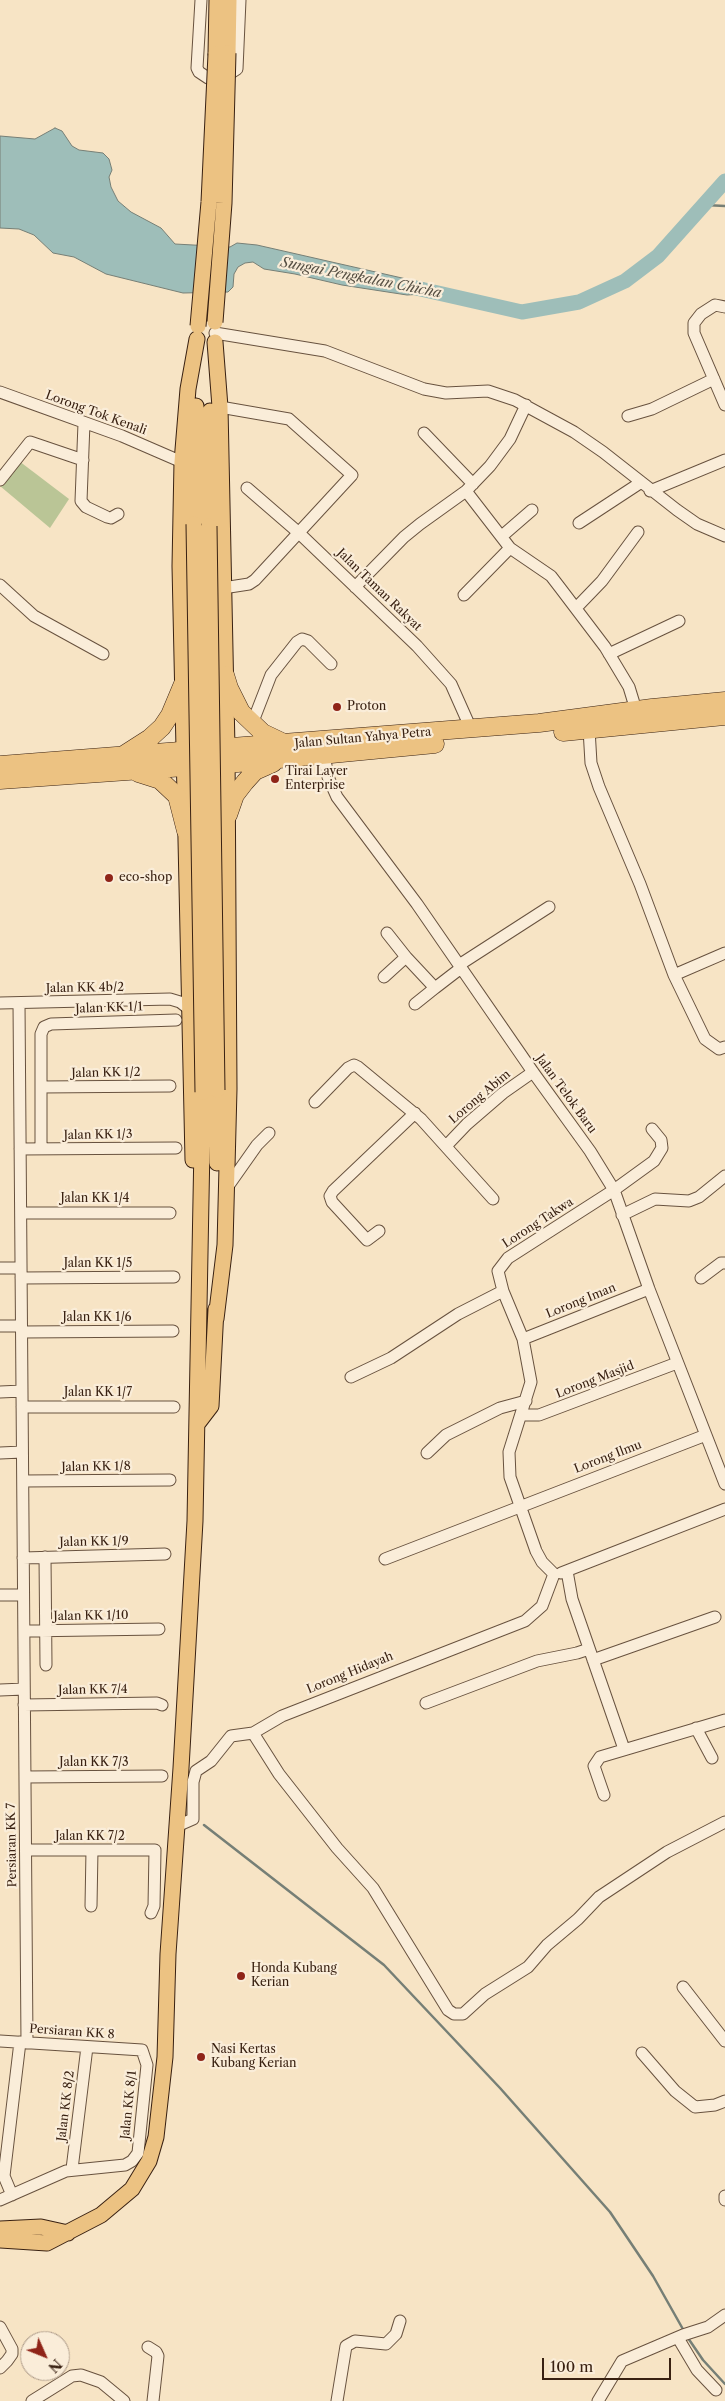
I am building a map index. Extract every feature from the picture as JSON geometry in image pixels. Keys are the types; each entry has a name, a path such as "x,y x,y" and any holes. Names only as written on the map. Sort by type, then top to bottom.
{"highway":[{"path":"225,675 234,700 252,724 286,751 255,771 236,795 228,815"},
{"path":"183,693 162,727 124,764 170,788 177,796 186,831"},
{"name":"Jalan Sultan Yahya Petra","path":"286,751 324,754 589,729 650,714 725,701"},
{"name":"Jalan Sultan Yahya Petra","path":"0,780 124,764 286,751 470,729 650,714 725,716"},
{"name":"Jalan Sultan Yahya Petra","path":"0,765 124,764"}],"main road":[{"path":"201,525 224,203 222,53 217,0"},
{"path":"200,1321 189,1009 180,566 182,462 188,389 198,333 222,53 229,0"},
{"path":"198,1423 211,1406 216,1319 225,1245 229,1088 228,793 220,407 215,332"},
{"path":"198,333 210,1091 216,1319"},
{"path":"183,693 194,711 211,717 217,716 226,705"},
{"path":"186,805 202,790 211,787 228,793"},
{"path":"0,2240 47,2243 101,2215 132,2189 149,2161 156,2137 165,2057 168,1954 195,1521 200,1321 210,1091"},
{"path":"0,2228 40,2228 68,2232"}],"street":[{"path":"201,0 197,68 198,72 208,78 229,74 237,69 240,0"},
{"path":"725,307 716,306 701,314 694,323 697,341 725,405"},
{"path":"215,332 325,351 424,389 446,393 488,391 526,405 603,452 650,491 697,524 725,536"},
{"path":"628,416 652,409 714,379"},
{"name":"Lorong Tok Kenali","path":"0,392 122,436 182,462"},
{"path":"355,587 386,554 420,524 470,487 502,452 526,405"},
{"path":"220,407 289,419 352,475 256,580 249,584 223,588"},
{"path":"84,423 82,504 107,517 115,517 118,514"},
{"path":"424,433 470,487 510,548 551,576 576,608 609,654 629,687 650,714"},
{"path":"0,480 30,442 83,460"},
{"path":"650,491 725,460"},
{"path":"579,523 640,483"},
{"name":"Jalan Taman Rakyat","path":"247,488 299,533 417,646 451,684 458,696 470,729"},
{"path":"502,536 532,510"},
{"path":"576,608 602,581 638,532"},
{"path":"464,595 510,548"},
{"path":"0,585 34,616 104,654"},
{"path":"609,654 679,621"},
{"path":"252,724 271,675 297,642 302,639 308,641 331,664"},
{"path":"589,729 591,763 599,787 640,884 674,975 705,1039 719,1049 725,1047"},
{"name":"Jalan Telok Baru","path":"324,754 328,777 337,797 417,904 590,1151 614,1190 649,1289 725,1484"},
{"path":"415,1004 460,967 549,907"},
{"path":"387,934 435,988"},
{"path":"674,975 725,953"},
{"path":"384,977 406,957"},
{"path":"170,999 181,992 189,983"},
{"name":"Jalan KK 4b/2","path":"0,1003 170,999 180,1002 189,1009"},
{"name":"Persiaran KK 7","path":"12,2195 4,2176 24,2043 26,1850 19,1003"},
{"name":"Jalan KK 1/1","path":"41,1087 41,1034 44,1027 51,1024 176,1020"},
{"path":"315,1102 348,1068 354,1065 415,1113 493,1199"},
{"name":"Lorong Abim","path":"446,1145 496,1099 533,1072"},
{"name":"Jalan KK 1/2","path":"41,1087 170,1086"},
{"path":"41,1087 41,1149"},
{"path":"378,1231 367,1240 332,1202 330,1196 332,1191 415,1113"},
{"name":"Lorong Takwa","path":"554,1574 542,1562 536,1551 508,1464 509,1452 531,1382 522,1339 498,1277 498,1270 501,1264 614,1190 659,1154 662,1148 661,1140 652,1129"},
{"path":"226,1189 257,1145 269,1133"},
{"name":"Jalan KK 1/3","path":"20,1149 176,1148"},
{"path":"622,1215 655,1199 689,1200 699,1197 725,1176"},
{"name":"Jalan KK 1/4","path":"20,1213 170,1213"},
{"path":"701,1278 721,1263 725,1263"},
{"name":"Jalan KK 1/5","path":"0,1268 21,1273 174,1277"},
{"name":"Lorong Iman","path":"522,1339 649,1289"},
{"path":"351,1377 391,1358 458,1314 503,1291"},
{"name":"Jalan KK 1/6","path":"0,1326 22,1329 172,1331"},
{"name":"Lorong Masjid","path":"522,1415 539,1415 677,1363"},
{"path":"0,1392 22,1392"},
{"path":"427,1453 446,1435 500,1408 526,1401"},
{"name":"Jalan KK 1/7","path":"22,1407 174,1407"},
{"name":"Lorong Ilmu","path":"385,1559 520,1505 706,1435"},
{"path":"0,1453 22,1452"},
{"name":"Jalan KK 1/8","path":"23,1481 170,1480"},
{"path":"554,1574 725,1509"},
{"name":"Jalan KK 1/9","path":"23,1558 165,1554"},
{"path":"45,1557 46,1664"},
{"path":"566,1570 569,1588 624,1749"},
{"name":"Lorong Hidayah","path":"177,1826 191,1822 193,1819 193,1782 196,1771 212,1761 231,1736 253,1733 282,1716 524,1621 542,1606 554,1574"},
{"path":"0,1595 24,1595"},
{"path":"593,1660 715,1617"},
{"name":"Jalan KK 1/10","path":"24,1632 159,1629"},
{"path":"426,1703 537,1661 577,1653 589,1648"},
{"path":"0,1690 24,1689"},
{"name":"Jalan KK 7/4","path":"24,1704 157,1703 162,1706"},
{"path":"604,1795 595,1773 594,1766 596,1760 606,1754 725,1720"},
{"path":"696,1728 712,1758"},
{"path":"253,1733 279,1774 344,1856 373,1888 448,2010 454,2014 463,2014 485,1994 528,1967 547,1945 578,1919 599,1897 667,1852 725,1822"},
{"name":"Jalan KK 7/3","path":"25,1777 162,1776"},
{"name":"Jalan KK 7/2","path":"26,1850 154,1850 154,1906 151,1912"},
{"path":"90,1906 92,1850"},
{"path":"683,1987 725,2041"},
{"name":"Persiaran KK 8","path":"0,2041 142,2050"},
{"name":"Jalan KK 8/2","path":"72,2169 87,2047"},
{"name":"Jalan KK 8/1","path":"72,2169 125,2165 132,2161 138,2152 147,2070 142,2050"},
{"path":"642,2053 676,2091 695,2107 715,2105 725,2101"},
{"path":"0,2200 72,2169"},
{"path":"337,2401 346,2346 355,2341 386,2344 396,2334 400,2321"},
{"path":"598,2401 622,2361 685,2335 723,2322"},
{"path":"0,2327 12,2349 12,2354 0,2368"},
{"path":"685,2335 697,2370 716,2390"},
{"path":"148,2346 158,2356 153,2401"},
{"path":"32,2401 72,2376 81,2375 101,2382 124,2401"}],"green space":[{"path":"19,461 69,499 50,528 0,486"}],"water":[{"path":"55,128 62,131 72,146 79,150 103,153 109,159 112,170 109,177 111,187 118,201 131,212 161,228 175,244 230,247 237,243 257,245 424,283 439,293 407,295 342,285 264,269 253,262 245,263 238,267 234,274 233,287 228,292 183,293 106,274 74,257 53,253 34,235 19,229 0,228 0,136 35,139"}],"waterway":[{"name":"Sungai Pengkalan Chicha","path":"416,288 522,312 579,302 625,281 658,256 725,181"},
{"path":"705,205 725,206"},
{"path":"204,1825 384,1965 500,2088 610,2212 653,2276 684,2331"},
{"path":"688,2338 703,2360 725,2384"}],"place":[{"name":"Proton","path":"337,707"},
{"name":"Tirai Layer Enterprise","path":"275,779"},
{"name":"eco-shop","path":"109,878"},
{"name":"Honda Kubang Kerian","path":"241,1976"},
{"name":"Nasi Kertas Kubang Kerian","path":"201,2057"}]}
